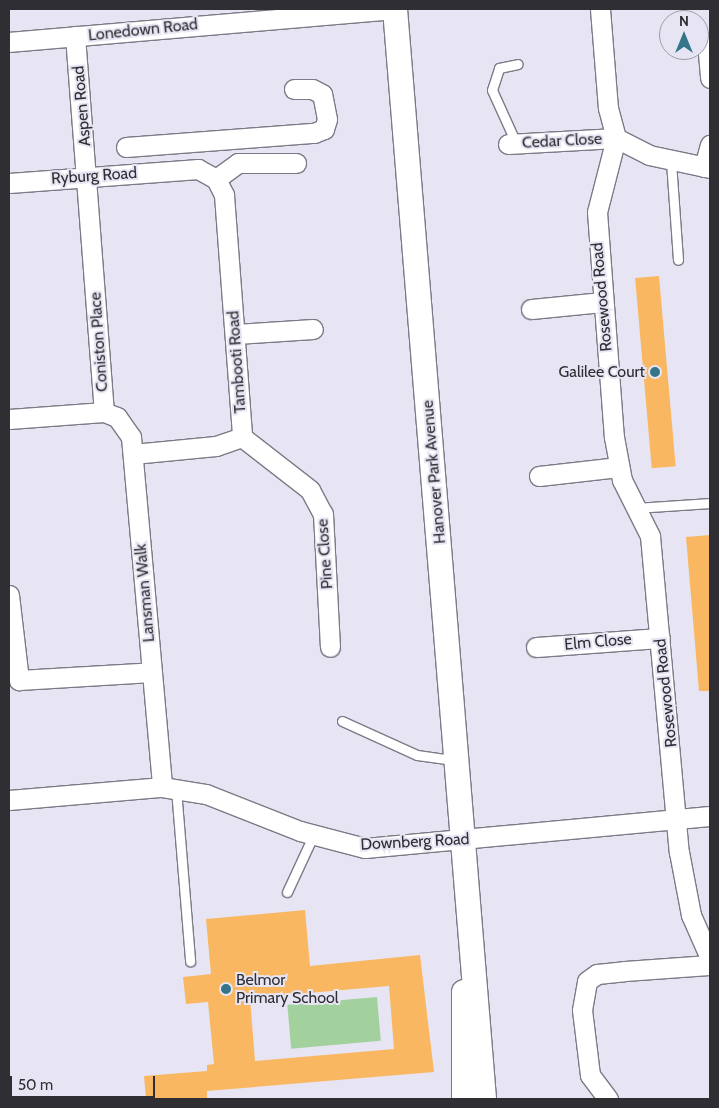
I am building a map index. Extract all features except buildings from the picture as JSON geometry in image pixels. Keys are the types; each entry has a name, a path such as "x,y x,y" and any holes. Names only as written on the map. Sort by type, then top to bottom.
{"street":[{"name":"Lonedown Road","path":"9,42 76,36 180,17 395,9"},
{"name":"Hanover Park Avenue","path":"395,9 459,760 470,935 484,1099"},
{"name":"Rosewood Road","path":"600,9 608,108 616,138 597,212 618,467 635,508 650,536 680,820 679,852 691,915 710,958"},
{"name":"Aspen Road","path":"76,36 88,176"},
{"path":"708,60 710,78"},
{"name":"Ryburg Road","path":"126,147 314,133 324,129 327,118 322,94 312,88 294,90"},
{"name":"Cedar Close","path":"512,144 616,138"},
{"path":"616,138 671,162 707,168 710,145"},
{"path":"173,143 175,170"},
{"path":"216,179 238,163 296,163"},
{"name":"Ryburg Road","path":"10,179 198,169 216,179"},
{"name":"Coniston Place","path":"9,418 104,412 88,176"},
{"name":"Tambooti Road","path":"133,454 216,446 242,437 236,334 224,195 216,179"},
{"path":"531,309 603,302"},
{"path":"236,334 313,329"},
{"name":"Lansman Walk","path":"104,412 122,422 133,454 152,672 169,788"},
{"name":"Pine Close","path":"242,437 310,490 323,514 330,647"},
{"path":"539,476 618,467"},
{"path":"9,595 19,680 152,672"},
{"name":"Elm Close","path":"536,647 660,638"},
{"name":"Downberg Road","path":"9,800 169,788 224,799 313,836 365,848 710,816"},
{"name":"Hanover Park Avenue","path":"464,1099 461,1050 470,935"},
{"path":"608,1099 594,1086 588,1068 582,1010 587,981 615,972 710,965"}],"lane":[{"path":"512,144 492,90 499,68 518,64"},
{"path":"671,162 678,260"},
{"path":"635,508 710,503"},
{"path":"342,721 417,754 459,760"},
{"path":"169,788 190,961"},
{"path":"287,892 313,836"}],"green space":[{"path":"377,997 381,1041 291,1049 287,1005"}],"place":[{"name":"Galilee Court","path":"655,372"},
{"name":"Belmor Primary School","path":"226,989"}]}
